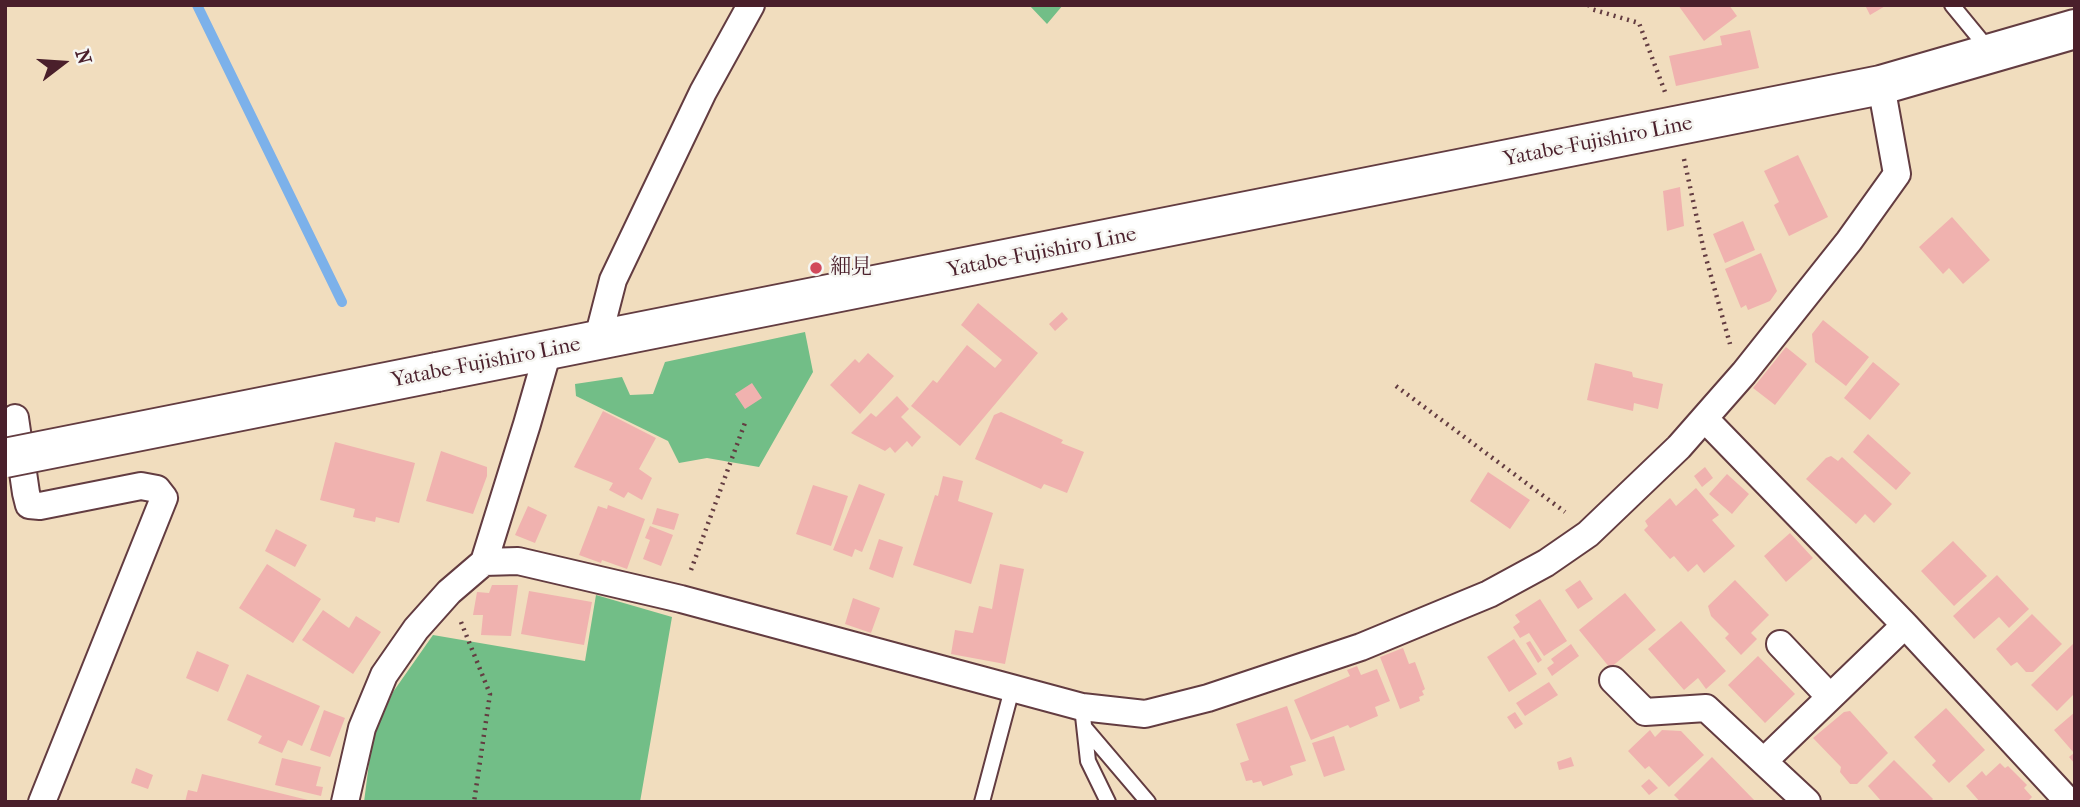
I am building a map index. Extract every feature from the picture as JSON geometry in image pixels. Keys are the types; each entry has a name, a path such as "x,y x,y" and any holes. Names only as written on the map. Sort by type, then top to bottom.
{"main road":[{"name":"Yatabe-Fujishiro Line","path":"5,458 438,372 1677,138 1881,85 2075,29"}],"street":[{"path":"597,342 613,280 703,92 751,5"},
{"path":"484,562 518,561 681,599 1012,689 1083,717 1145,713 1208,698 1361,647 1489,594 1546,563 1588,534 1705,419 1850,241 1897,174 1881,85"},
{"path":"345,802 362,728 384,675 416,629 449,592 484,562 548,351"},
{"path":"15,418 29,505 40,506 141,486 157,489 164,498 42,802"},
{"path":"1705,419 1905,625 2069,802"},
{"path":"1764,761 1905,625"},
{"path":"1780,644 1830,697"},
{"path":"1613,680 1645,712 1706,708 1807,802"}],"lane":[{"path":"1952,5 1992,54"},
{"path":"982,802 1012,689"},
{"path":"1083,717 1088,761 1108,802"},
{"path":"1083,717 1147,802"}],"path":[{"path":"1589,5 1591,9 1639,23 1665,91 1733,356 1744,373"},
{"path":"1396,386 1577,521 1588,534"},
{"path":"681,599 746,420"},
{"path":"449,592 490,694 474,802"}],"green space":[{"path":"1029,5 1063,5 1047,24"},
{"path":"805,332 813,372 759,467 707,458 679,463 668,441 576,396 575,384 622,377 630,395 653,394 665,362"},
{"path":"596,595 672,617 640,802 364,802 372,740 393,692 433,635 585,661"}],"building":[{"path":"1678,5 1729,5 1737,16 1704,41"},
{"path":"1865,5 1887,5 1870,15"},
{"path":"1750,30 1759,68 1676,86 1669,56 1722,45 1720,36"},
{"path":"1798,155 1828,217 1789,236 1774,205 1779,202 1764,171"},
{"path":"1680,187 1684,226 1667,231 1663,191"},
{"path":"1952,217 1990,260 1963,284 1949,268 1943,274 1919,247"},
{"path":"1743,221 1755,250 1725,263 1713,234"},
{"path":"1761,253 1777,291 1770,301 1748,310 1746,305 1741,308 1725,269"},
{"path":"978,303 1038,353 960,446 911,406 933,380 937,383 967,345 995,368 1002,360 961,325"},
{"path":"1062,312 1068,319 1055,331 1049,324"},
{"path":"1823,320 1869,357 1846,386 1815,362 1812,334"},
{"path":"1786,347 1807,364 1775,405 1753,388"},
{"path":"868,353 894,376 860,414 830,385 855,359 859,363"},
{"path":"1873,362 1900,384 1870,420 1844,398"},
{"path":"1595,363 1632,372 1633,377 1663,384 1658,409 1634,403 1633,411 1587,400"},
{"path":"752,383 762,398 745,409 735,394"},
{"path":"897,396 909,409 901,417 921,437 912,447 907,441 895,453 890,447 885,451 851,433 871,413 876,417"},
{"path":"603,411 656,438 639,469 652,478 642,500 628,492 624,498 609,490 613,483 574,467"},
{"path":"1001,412 1084,452 1067,493 1044,484 1041,489 975,459 994,415"},
{"path":"1868,434 1911,473 1896,490 1853,452"},
{"path":"335,442 415,463 399,523 376,517 375,522 353,517 355,509 320,500"},
{"path":"441,451 487,467 487,476 473,514 426,501"},
{"path":"1831,456 1838,461 1842,457 1892,504 1874,523 1865,514 1856,524 1806,479"},
{"path":"1705,467 1713,478 1702,487 1694,476"},
{"path":"1488,472 1530,500 1510,529 1470,501"},
{"path":"1727,474 1749,494 1732,514 1709,494"},
{"path":"943,476 963,481 958,501 993,513 971,584 913,565"},
{"path":"859,484 885,494 862,552 855,549 852,557 833,550"},
{"path":"813,485 848,496 831,546 796,534"},
{"path":"1696,488 1719,515 1712,520 1735,546 1704,573 1697,564 1688,572 1674,556 1670,559 1644,530 1648,526 1645,521 1670,498 1676,506"},
{"path":"608,505 645,519 627,569 579,555 598,506 607,509"},
{"path":"528,506 547,515 535,543 515,535"},
{"path":"657,508 679,514 674,530 652,524"},
{"path":"650,526 673,535 661,566 643,559 650,540 645,538"},
{"path":"276,529 307,545 295,567 265,551"},
{"path":"1790,533 1813,558 1786,582 1764,556"},
{"path":"879,539 903,547 893,578 869,569"},
{"path":"1953,541 1987,576 1954,606 1921,571"},
{"path":"267,564 321,599 293,643 239,608"},
{"path":"1000,564 1024,569 1005,664 951,654 955,630 973,633 979,606 992,609"},
{"path":"1997,575 2029,609 2009,628 1999,617 1974,639 1953,616"},
{"path":"1580,580 1593,599 1578,609 1565,590"},
{"path":"1735,580 1769,615 1751,633 1757,639 1741,655 1725,638 1729,634 1711,616 1708,606"},
{"path":"492,585 518,585 511,636 481,635 483,615 473,615 477,592 489,593"},
{"path":"529,591 592,602 584,645 521,634"},
{"path":"1625,593 1656,630 1610,668 1579,630"},
{"path":"853,598 880,608 871,633 845,624"},
{"path":"1540,599 1567,641 1544,656 1529,633 1520,638 1513,627 1520,622 1515,615"},
{"path":"323,610 349,628 356,616 381,632 353,674 302,640"},
{"path":"2032,614 2062,644 2033,672 2026,672 2017,662 2011,666 1996,649"},
{"path":"1681,621 1726,671 1706,689 1698,678 1684,690 1648,649"},
{"path":"1514,639 1537,674 1509,692 1487,657"},
{"path":"1530,641 1542,660 1538,663 1526,643"},
{"path":"2075,642 2075,693 2057,711 2031,685"},
{"path":"1571,644 1579,656 1552,676 1547,668 1554,663 1551,659"},
{"path":"1403,648 1409,664 1415,662 1425,689 1422,691 1424,695 1419,697 1420,701 1400,709 1380,657"},
{"path":"197,651 229,665 218,692 186,678"},
{"path":"1758,656 1795,694 1765,723 1728,685"},
{"path":"1357,666 1361,675 1377,669 1390,701 1375,707 1378,716 1311,740 1294,700 1350,676 1347,670"},
{"path":"247,674 320,706 302,746 288,740 282,753 258,743 262,736 227,720"},
{"path":"1549,682 1558,695 1525,716 1516,703"},
{"path":"1287,706 1306,761 1290,766 1293,775 1263,786 1261,781 1246,781 1240,763 1249,760 1236,724"},
{"path":"1946,708 1985,750 1949,783 1932,765 1936,761 1914,737"},
{"path":"324,710 345,718 330,757 310,750"},
{"path":"1850,711 1888,753 1857,784 1850,784 1840,772 1841,767 1813,738 1844,712"},
{"path":"1515,712 1523,724 1515,729 1507,717"},
{"path":"2075,712 2075,764 2069,757 2074,753 2054,730"},
{"path":"1650,730 1655,737 1662,730 1681,731 1704,755 1669,787 1649,766 1645,769 1628,751"},
{"path":"1334,736 1345,770 1324,777 1312,743"},
{"path":"1571,757 1574,766 1559,770 1557,762"},
{"path":"1712,757 1756,802 1681,802 1674,795"},
{"path":"282,758 321,767 316,786 323,787 321,796 275,785"},
{"path":"1894,760 1933,799 1930,802 1882,802 1868,786"},
{"path":"2000,763 2005,768 2008,766 2027,785 2024,788 2032,797 2027,802 1980,802 1966,786 1982,771 1986,776"},
{"path":"136,768 153,775 148,789 131,783"},
{"path":"202,774 312,802 185,802 188,790 197,792"},
{"path":"1649,779 1658,788 1649,795 1641,786"}],"waterway":[{"path":"197,5 342,302"}],"place":[{"name":"細見","path":"816,268"}]}
